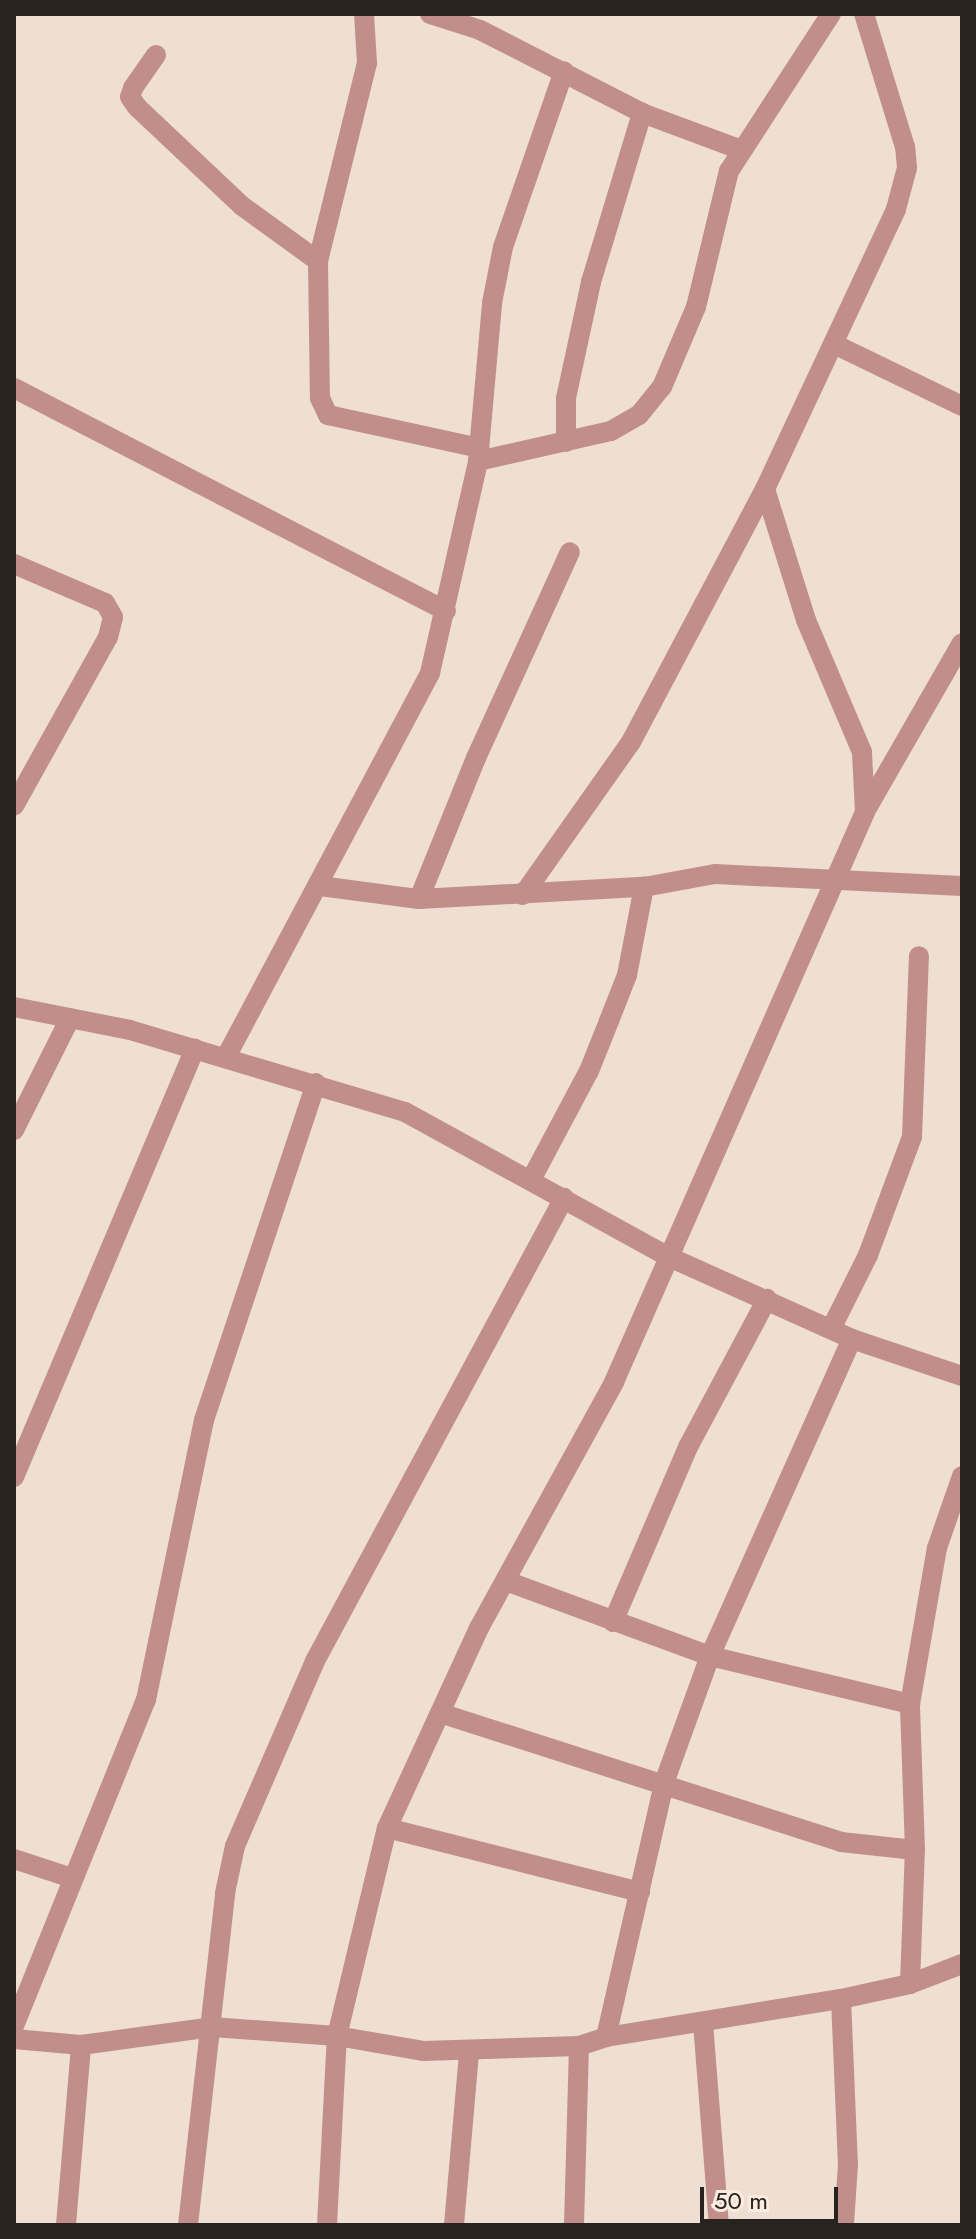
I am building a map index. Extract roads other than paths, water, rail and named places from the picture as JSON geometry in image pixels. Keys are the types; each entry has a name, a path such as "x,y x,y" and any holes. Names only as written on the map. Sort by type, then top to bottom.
{"street":[{"path":"364,14 367,63 318,261 323,410 479,455 566,442 611,431 639,415 662,387 696,307 729,171 739,149 831,14"},
{"path":"430,14 480,30 642,113 739,149"},
{"path":"523,895 631,742 765,489 836,345 896,209 907,168 864,14"},
{"path":"156,55 133,88 130,97 137,107 242,206 318,261"},
{"path":"226,1057 320,886 430,673 479,455 492,303 503,247 564,71"},
{"path":"566,442 566,398 591,282 642,113"},
{"path":"836,345 962,406"},
{"path":"14,388 446,611"},
{"path":"765,489 806,620 862,752 865,812"},
{"path":"419,899 476,758 570,552"},
{"path":"14,564 105,603 113,617 108,637 14,806"},
{"path":"327,2225 337,2036 387,1828 506,1581 614,1382 865,812 962,643"},
{"path":"320,886 419,899 644,887 715,874 837,877 962,886"},
{"path":"532,1178 589,1071 627,975 644,887"},
{"path":"832,1327 868,1255 912,1137 919,956"},
{"path":"14,1007 226,1057 405,1112 532,1178 669,1257 832,1327 852,1339 962,1376"},
{"path":"14,1130 70,1018"},
{"path":"14,1477 195,1049"},
{"path":"14,2026 146,1700 204,1420 316,1083"},
{"path":"188,2225 225,1893 235,1846 315,1661 564,1198"},
{"path":"613,1622 675,1475 767,1299"},
{"path":"606,2037 664,1783 710,1656 852,1339"},
{"path":"910,1984 915,1850 910,1704 937,1548 962,1476"},
{"path":"506,1581 710,1656 910,1704"},
{"path":"440,1713 841,1842 915,1850"},
{"path":"387,1828 640,1892"},
{"path":"14,1859 72,1878"},
{"path":"14,2039 81,2045 212,2027 337,2036 423,2051 469,2052 579,2046 606,2037 841,1999 910,1984 962,1964"},
{"path":"841,1999 848,2164 844,2225"},
{"path":"703,2023 719,2225"},
{"path":"66,2225 81,2045"},
{"path":"574,2225 579,2046"},
{"path":"454,2225 469,2052"}]}
